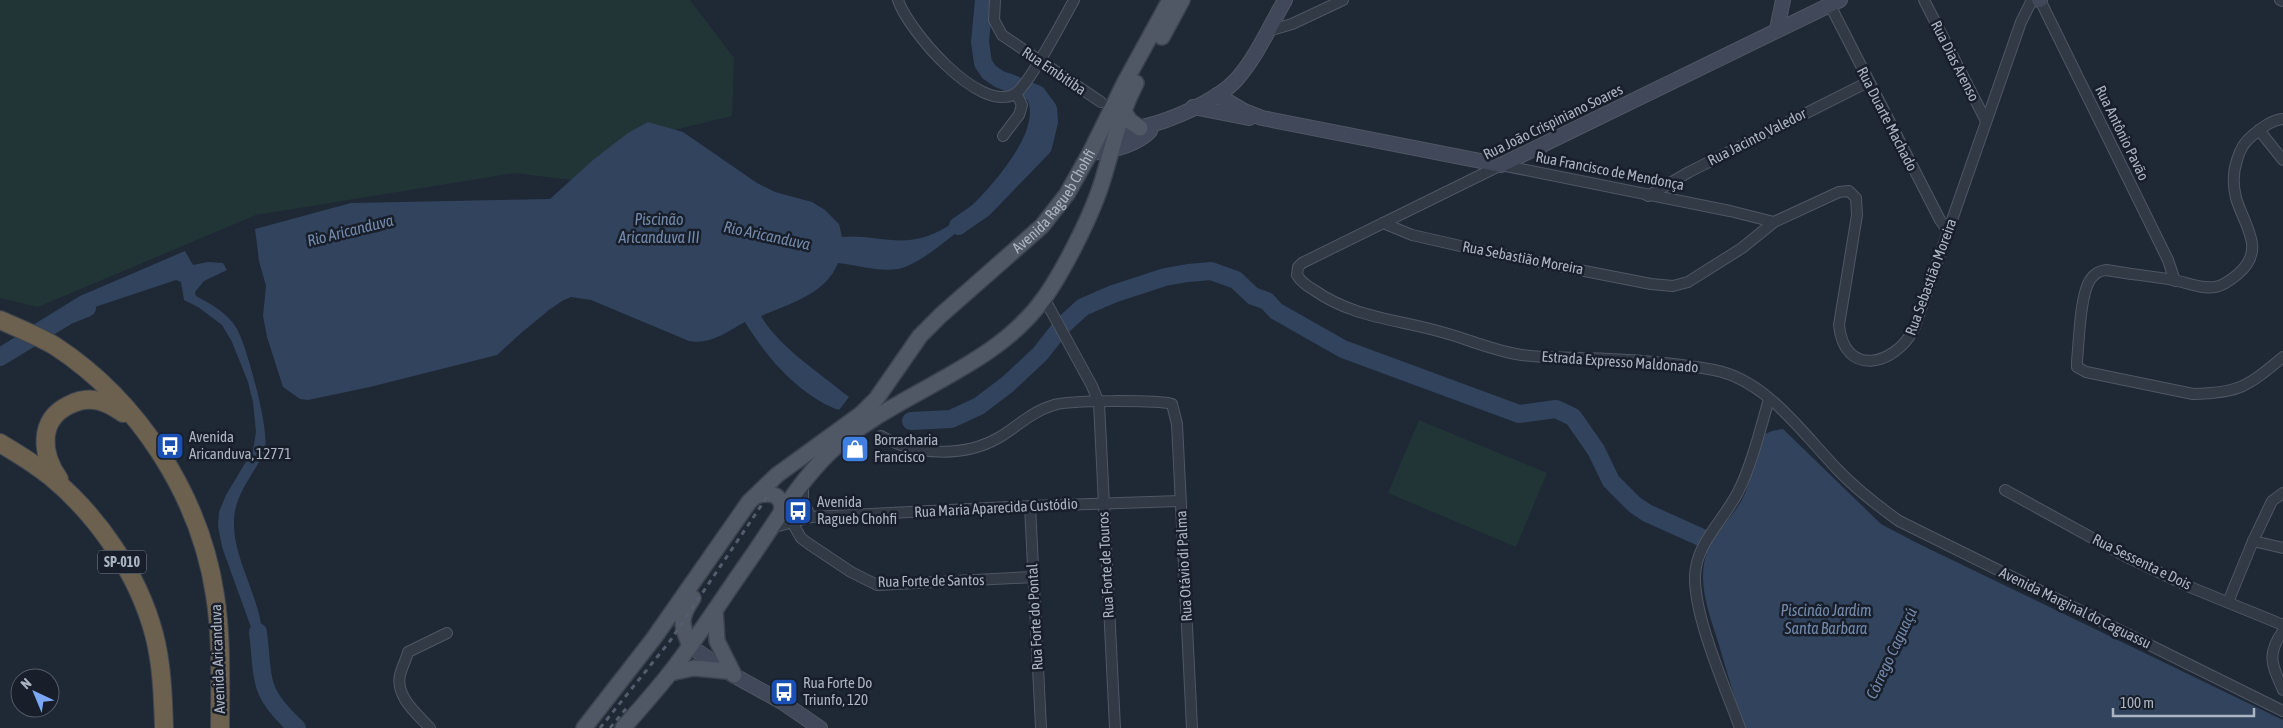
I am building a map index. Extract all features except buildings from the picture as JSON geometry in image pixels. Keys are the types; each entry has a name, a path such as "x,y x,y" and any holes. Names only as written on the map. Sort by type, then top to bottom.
{"highway":[{"name":"Avenida Aricanduva","path":"8,323 54,346 102,384 154,442 184,495 207,555 216,596 219,632 220,728"},
{"path":"71,495 54,472 45,454 46,430 59,411 74,402 90,400 110,405 138,423"},
{"name":"SP-010","path":"0,443 50,476 71,495 114,548 129,574 147,614 158,656 164,728"}],"main road":[{"name":"Avenida Ragueb Chohfi","path":"584,728 654,638 741,513 756,496 777,474 861,414 877,398 920,336 940,315 1042,226 1067,194 1170,0"},
{"name":"Avenida Ragueb Chohfi","path":"623,728 670,673 690,646 771,528 786,518 803,481 818,463 852,433 879,414 960,370 990,350 1020,326 1044,298 1083,227 1103,182 1123,110 1182,0"},
{"path":"1123,110 1130,121 1140,128"},
{"path":"756,496 768,492 777,496 782,503 786,518"},
{"path":"690,646 682,628 684,611 734,538 739,527 741,513"},
{"path":"670,673 694,668 730,673 717,640 714,610"}],"street":[{"path":"898,0 908,21 922,39 968,84 988,96 1008,97 1018,91 1029,76 1074,0"},
{"name":"Rua Embitiba","path":"995,0 995,25 1007,39 1101,102"},
{"path":"1112,145 1140,128 1156,125 1216,95 1236,80 1268,31 1285,0"},
{"path":"1268,31 1292,24 1343,0"},
{"path":"1777,29 1783,0"},
{"name":"Rua Dias Arenso","path":"1924,0 1986,121"},
{"name":"Rua Sebastião Moreira","path":"1383,223 1412,235 1487,252 1651,284 1673,286 1695,279 1742,248 1774,222 1839,192 1849,191 1853,193 1858,204 1841,310 1840,331 1845,348 1852,356 1868,360 1890,356 1900,350 1914,330 2021,22 2032,0"},
{"name":"Rua Antônio Pavão","path":"2040,0 2168,260 2175,281"},
{"name":"Rua João Crispiniano Soares","path":"1303,283 1297,275 1297,270 1302,263 1835,2"},
{"name":"Rua Duarte Machado","path":"1835,2 1868,82 1940,220 1948,231"},
{"name":"Rua Jacinto Valedor","path":"1648,196 1689,172 1868,82"},
{"path":"1003,136 1019,115 1022,105 1018,91"},
{"name":"Rua Francisco de Mendonça","path":"1216,95 1244,111 1262,118"},
{"name":"Rua Francisco de Mendonça","path":"1193,107 1240,117 1262,118 1501,165 1774,222"},
{"path":"2283,120 2278,120 2259,130 2246,141 2239,152 2234,169 2236,196 2251,234 2253,247 2251,257 2243,270 2226,283 2217,287 2202,287 2106,270 2094,275 2089,281 2085,293 2078,367 2086,372 2193,394 2211,394 2250,384 2283,357"},
{"path":"1090,153 1145,136 1156,125"},
{"path":"2259,130 2283,160"},
{"path":"1098,137 1112,145"},
{"name":"Estrada Expresso Maldonado","path":"1303,283 1322,297 1372,317 1438,331 1520,355 1630,361 1717,370 1733,377 1769,399"},
{"path":"881,436 911,448 930,451 979,447 998,438 1028,417 1055,404 1074,402 1099,403 1092,386 1044,298"},
{"path":"1740,728 1711,649 1695,592 1695,574 1702,550 1741,486 1769,399"},
{"name":"Avenida Marginal do Caguassu","path":"1769,399 1790,416 1838,470 1867,497 1919,533 2283,710"},
{"name":"Rua Otávio di Palma","path":"1099,403 1172,404 1177,424 1192,728"},
{"name":"Rua Forte de Touros","path":"1099,403 1115,728"},
{"path":"803,481 803,502 811,517"},
{"name":"Rua Sessenta e Dois","path":"2005,490 2125,556 2283,625"},
{"path":"2228,602 2272,501 2283,493"},
{"name":"Rua Maria Aparecida Custódio","path":"786,518 1180,501"},
{"name":"Rua Forte do Pontal","path":"1030,506 1041,728"},
{"name":"Rua Forte de Santos","path":"786,518 801,538 809,544 851,572 877,585 1033,577"},
{"path":"2253,541 2283,548"},
{"path":"2283,631 2274,644 2272,667 2283,690"},
{"path":"430,728 405,700 400,676 408,652 446,633"},
{"path":"690,646 730,673 782,702 820,728"}],"green space":[{"path":"0,0 690,0 734,58 732,116 670,131 637,188 514,173 256,215 38,307 0,298"},
{"path":"1419,420 1547,473 1516,547 1388,493"}],"water":[{"name":"Piscinão Aricanduva III","path":"1009,73 1037,87 1045,102 1045,115 1043,130 1036,148 1027,162 994,198 952,236 932,252 913,263 891,270 838,263 825,283 806,297 761,316 789,349 849,397 839,410 811,395 785,374 763,349 745,322 711,339 697,342 689,341 591,300 571,297 549,310 497,355 370,387 308,400 300,399 283,387 267,337 263,316 266,286 259,261 255,229 351,203 550,199 593,160 628,133 648,122 683,132 757,183 775,192 812,202 825,210 839,224 842,237 852,236 891,240 921,238 943,229 966,211 1007,165 1018,147 1026,130 1030,113 1025,96 1003,82"},
{"path":"185,251 193,265 208,262 223,263 227,270 204,281 195,292 196,296 224,314 237,329 252,370 261,408 266,440 265,450 239,499 234,515 234,523 239,556 261,621 261,655 222,547 218,526 219,512 226,495 253,450 256,432 253,402 248,382 232,342 222,325 198,307 184,300 181,282 176,280 59,319 40,334 28,328 80,296"},
{"name":"Piscinão Jardim Santa Barbara","path":"1783,429 1881,524 2283,720 2283,728 1745,728 1705,599 1704,564 1711,543 1743,497 1762,437 1769,432"}],"waterway":[{"name":"Rio Aricanduva","path":"958,226 984,208 1043,147 1049,122 1048,109 1037,94 999,79 989,72 983,63 980,42 984,0"},
{"path":"911,421 951,419 979,406 1008,384 1040,354 1062,326 1083,307 1113,294 1165,277 1211,271 1236,280 1253,296 1267,301 1276,311 1343,349 1519,414 1556,409 1573,417 1596,450 1611,481 1635,505 1647,513 1727,549 1735,550"},
{"name":"Rio Aricanduva","path":"0,357 67,316 87,308"},
{"path":"258,632 262,675 269,695 284,715 297,728"}],"railway":[{"path":"600,728 670,641 767,497"},
{"path":"610,728 629,705"}],"place":[{"name":"Avenida Aricanduva, 12771","path":"170,446"},
{"name":"Borracharia Francisco","path":"855,449"},
{"name":"Avenida Ragueb Chohfi","path":"798,511"},
{"name":"Rua Forte Do Triunfo, 120","path":"784,692"}],"water label":[{"name":"Córrego Caguaçú","path":"1891,653"}]}
